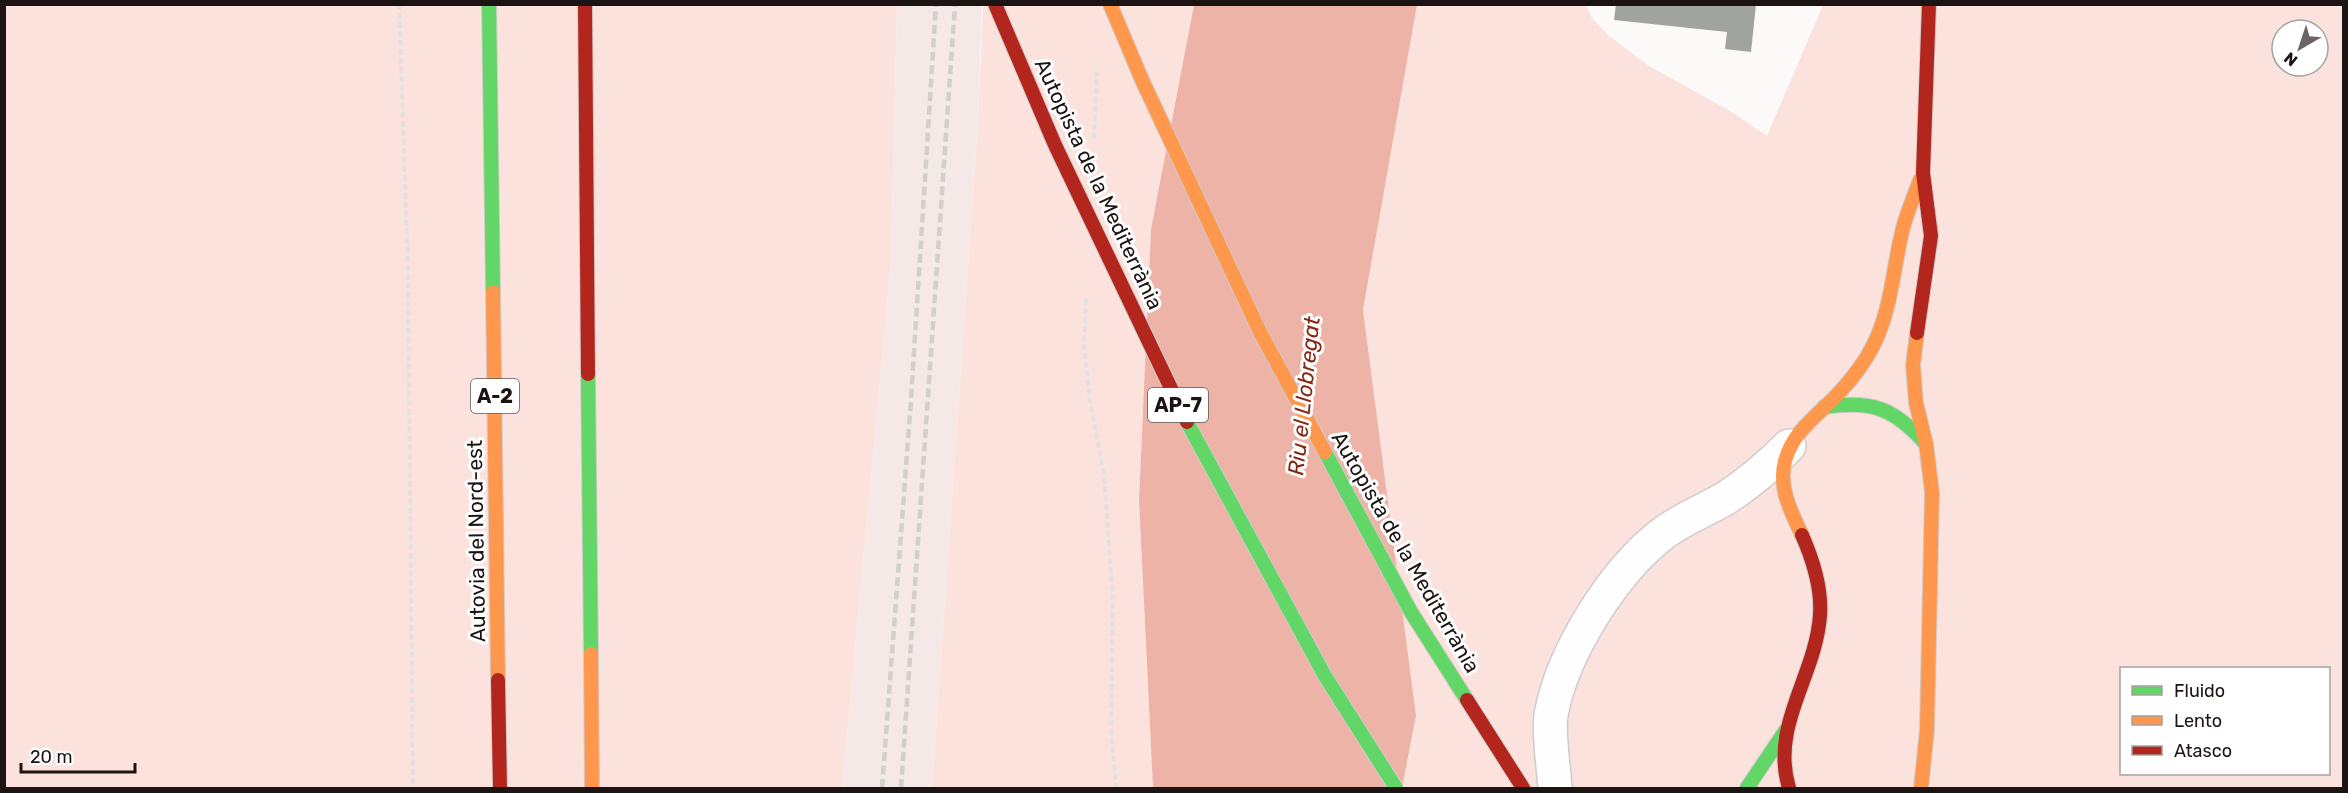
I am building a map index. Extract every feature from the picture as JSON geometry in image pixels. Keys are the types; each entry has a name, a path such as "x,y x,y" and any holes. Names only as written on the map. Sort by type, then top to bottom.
{"main road":[{"name":"Autovia del Nord-est","path":"489,4 500,789"},
{"path":"585,4 592,789"},
{"name":"Autopista de la Mediterrània","path":"995,4 1055,145 1178,405 1326,676 1396,789"},
{"name":"Autopista de la Mediterrània","path":"1110,4 1142,80 1260,332 1412,612 1523,789"},
{"path":"1920,787 1927,730 1932,492 1926,444 1916,403 1913,365 1931,236 1923,173 1929,4"},
{"path":"1789,789 1783,760 1787,729 1814,648 1820,617 1817,578 1808,547 1789,508 1783,488 1783,467 1789,446 1811,418 1850,380 1874,344 1886,310 1902,230 1923,173"},
{"path":"1824,407 1849,402 1881,407 1902,419 1926,444"},
{"path":"1747,789 1787,729"}],"street":[{"path":"1555,789 1550,717 1563,670 1609,592 1637,559 1665,532 1744,486 1765,471 1789,446"}],"path":[{"path":"399,4 408,271 413,789"},
{"path":"1084,346 1090,401 1104,476 1113,599 1111,728 1116,788"}],"shaded area":[{"path":"4,5 897,5 891,262 842,788 5,788"},
{"path":"897,5 982,5 978,121 932,788 842,788 891,262"},
{"path":"983,5 1194,5 1151,229 1139,500 1153,788 932,788 978,121"},
{"path":"1417,5 1586,5 1592,18 1608,35 1649,66 1732,112 1767,136 1823,5 2343,5 2343,788 1402,788 1416,716 1363,310"}],"water":[{"name":"Riu el Llobregat","path":"1194,5 1417,5 1363,310 1416,716 1402,788 1153,788 1139,500 1151,229"}],"building":[{"path":"1616,4 1756,4 1751,52 1725,49 1727,32 1614,20"}],"railway":[{"path":"882,788 911,400 936,4"},
{"path":"901,788 955,4"}],"traffic: fast":[{"path":"489,4 493,292"},
{"path":"588,374 591,654"},
{"path":"1824,407 1856,405 1881,409 1903,422 1926,444"},
{"path":"1187,422 1325,676 1396,788"},
{"path":"1325,452 1411,612 1467,700"},
{"path":"1747,788 1786,730"}],"traffic: slow":[{"path":"1110,4 1142,80 1260,332 1325,452"},
{"path":"1802,535 1784,490 1785,461 1800,432 1848,383 1873,346 1888,305 1904,225 1920,180"},
{"path":"493,292 498,680"},
{"path":"1917,333 1913,365 1916,403 1926,444 1932,492 1927,730 1921,788"},
{"path":"591,654 592,788"}],"traffic: jam":[{"path":"585,4 588,374"},
{"path":"995,4 1055,145 1187,422"},
{"path":"1917,333 1931,236 1923,173 1929,4"},
{"path":"1789,788 1785,765 1785,743 1789,722 1811,659 1820,615 1820,594 1816,574 1802,535"},
{"path":"498,680 500,788"},
{"path":"1467,700 1523,788"}]}
